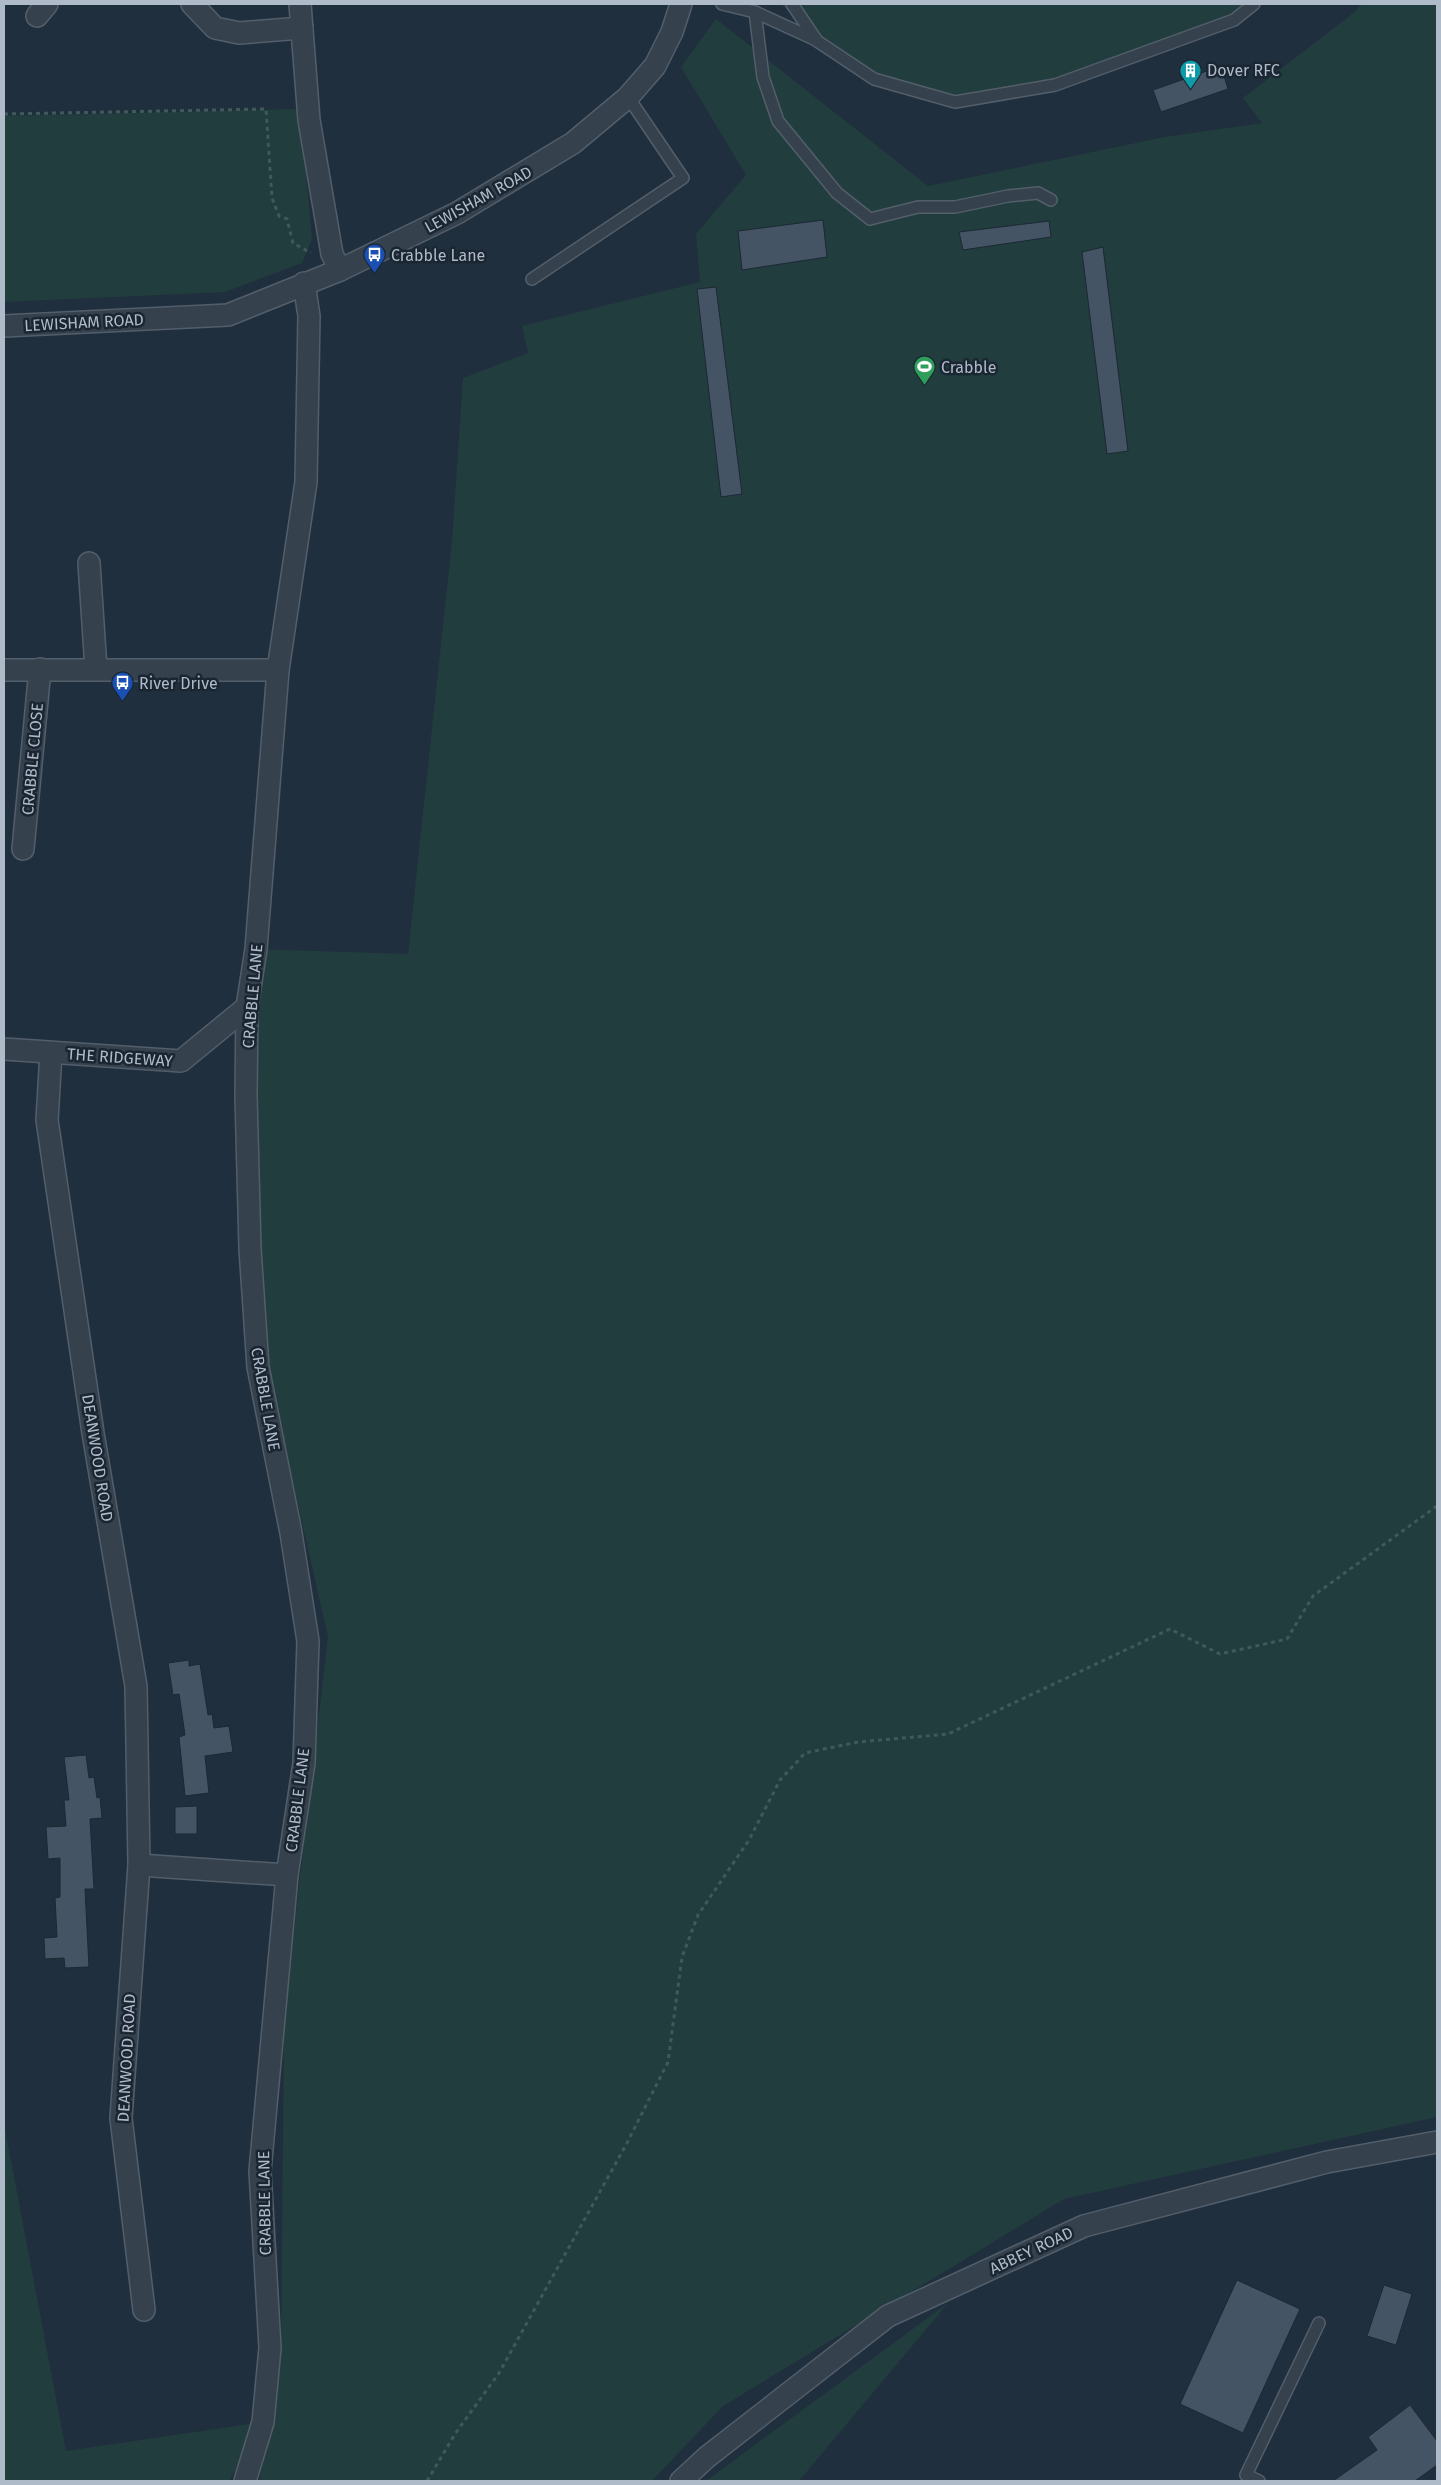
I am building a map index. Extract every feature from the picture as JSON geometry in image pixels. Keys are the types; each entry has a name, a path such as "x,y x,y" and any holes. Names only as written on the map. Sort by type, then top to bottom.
{"street":[{"path":"192,4 215,28 239,33 302,28"},
{"path":"300,4 309,120 332,254 340,270"},
{"name":"LEWISHAM ROAD","path":"4,326 228,315 340,270 457,214 573,143 628,97 655,66 672,32 681,4"},
{"name":"CRABBLE LANE","path":"245,2481 263,2422 270,2348 260,2171 287,1876 304,1763 308,1641 291,1533 258,1367 250,1240 246,1096 247,1007 256,940 278,670 306,482 309,316 304,283"},
{"path":"90,563 96,669"},
{"name":"CRABBLE CLOSE","path":"23,849 40,669"},
{"path":"4,670 278,670"},
{"name":"THE RIDGEWAY","path":"4,1049 181,1062 247,1007"},
{"name":"DEANWOOD ROAD","path":"52,1052 47,1120 93,1433 136,1686 139,1865 121,2118 144,2310"},
{"path":"139,1865 287,1876"},
{"name":"ABBEY ROAD","path":"682,2481 706,2457 888,2316 1084,2226 1327,2162 1437,2142"}],"lane":[{"path":"722,4 755,12 817,41 874,79 954,102 1055,86 1234,20 1254,4"},
{"path":"792,4 817,41"},
{"path":"755,12 764,77 778,121 837,193 870,219 918,207 956,207 1008,196 1038,193 1051,200"},
{"path":"532,279 683,178 628,97"},
{"path":"1260,2481 1246,2475 1319,2323"}],"path":[{"path":"4,114 266,109 272,198 279,216 287,219 294,243 340,270"},
{"path":"427,2481 455,2434 499,2373 628,2143 668,2062 682,1957 698,1915 749,1840 780,1780 805,1753 858,1742 948,1734 1170,1629 1220,1654 1288,1639 1313,1596 1437,1506"}],"green space":[{"path":"781,4 1254,4 1234,20 1055,85 955,102 874,79 817,41"},
{"path":"1361,4 1437,4 1437,2117 1064,2199 723,2406 652,2481 259,2481 281,2364 284,2015 328,1637 262,1346 247,1007 256,949 408,954 452,541 463,378 528,353 522,326 700,282 696,234 746,175 681,67 716,19 928,186 1165,137 1262,123 1243,98 1356,11"},
{"path":"300,109 312,239 302,263 225,292 4,302 4,116"},
{"path":"4,2124 66,2451 263,2422 229,2481 4,2481"},
{"path":"948,2303 799,2481 706,2481"}],"building":[{"name":"Dover RFC","path":"1221,66 1228,89 1161,112 1153,90"},
{"path":"823,220 827,257 742,270 738,231"},
{"path":"1049,221 1051,237 963,250 959,232"},
{"path":"1103,247 1128,451 1107,454 1082,252"},
{"path":"716,287 742,494 721,497 697,289"},
{"path":"189,1660 189,1666 200,1664 208,1715 212,1714 214,1728 229,1726 233,1752 205,1756 209,1793 185,1796 179,1737 185,1735 179,1694 173,1695 168,1663"},
{"path":"86,1755 89,1778 94,1777 97,1798 100,1797 102,1818 90,1819 94,1889 85,1889 89,1967 65,1968 64,1958 45,1959 44,1938 57,1937 55,1898 60,1897 60,1858 48,1859 46,1827 66,1826 64,1800 69,1800 64,1757"},
{"path":"197,1806 197,1834 175,1834 175,1807"},
{"path":"1237,2280 1300,2309 1243,2433 1180,2404"},
{"path":"1384,2285 1412,2294 1396,2345 1367,2336"},
{"path":"1410,2405 1437,2441 1437,2465 1415,2481 1333,2481 1377,2450 1368,2437"}],"place":[{"name":"Dover RFC","path":"1191,89"},
{"name":"Crabble Lane","path":"375,274"},
{"name":"Crabble","path":"925,386"},
{"name":"River Drive","path":"123,702"}]}
